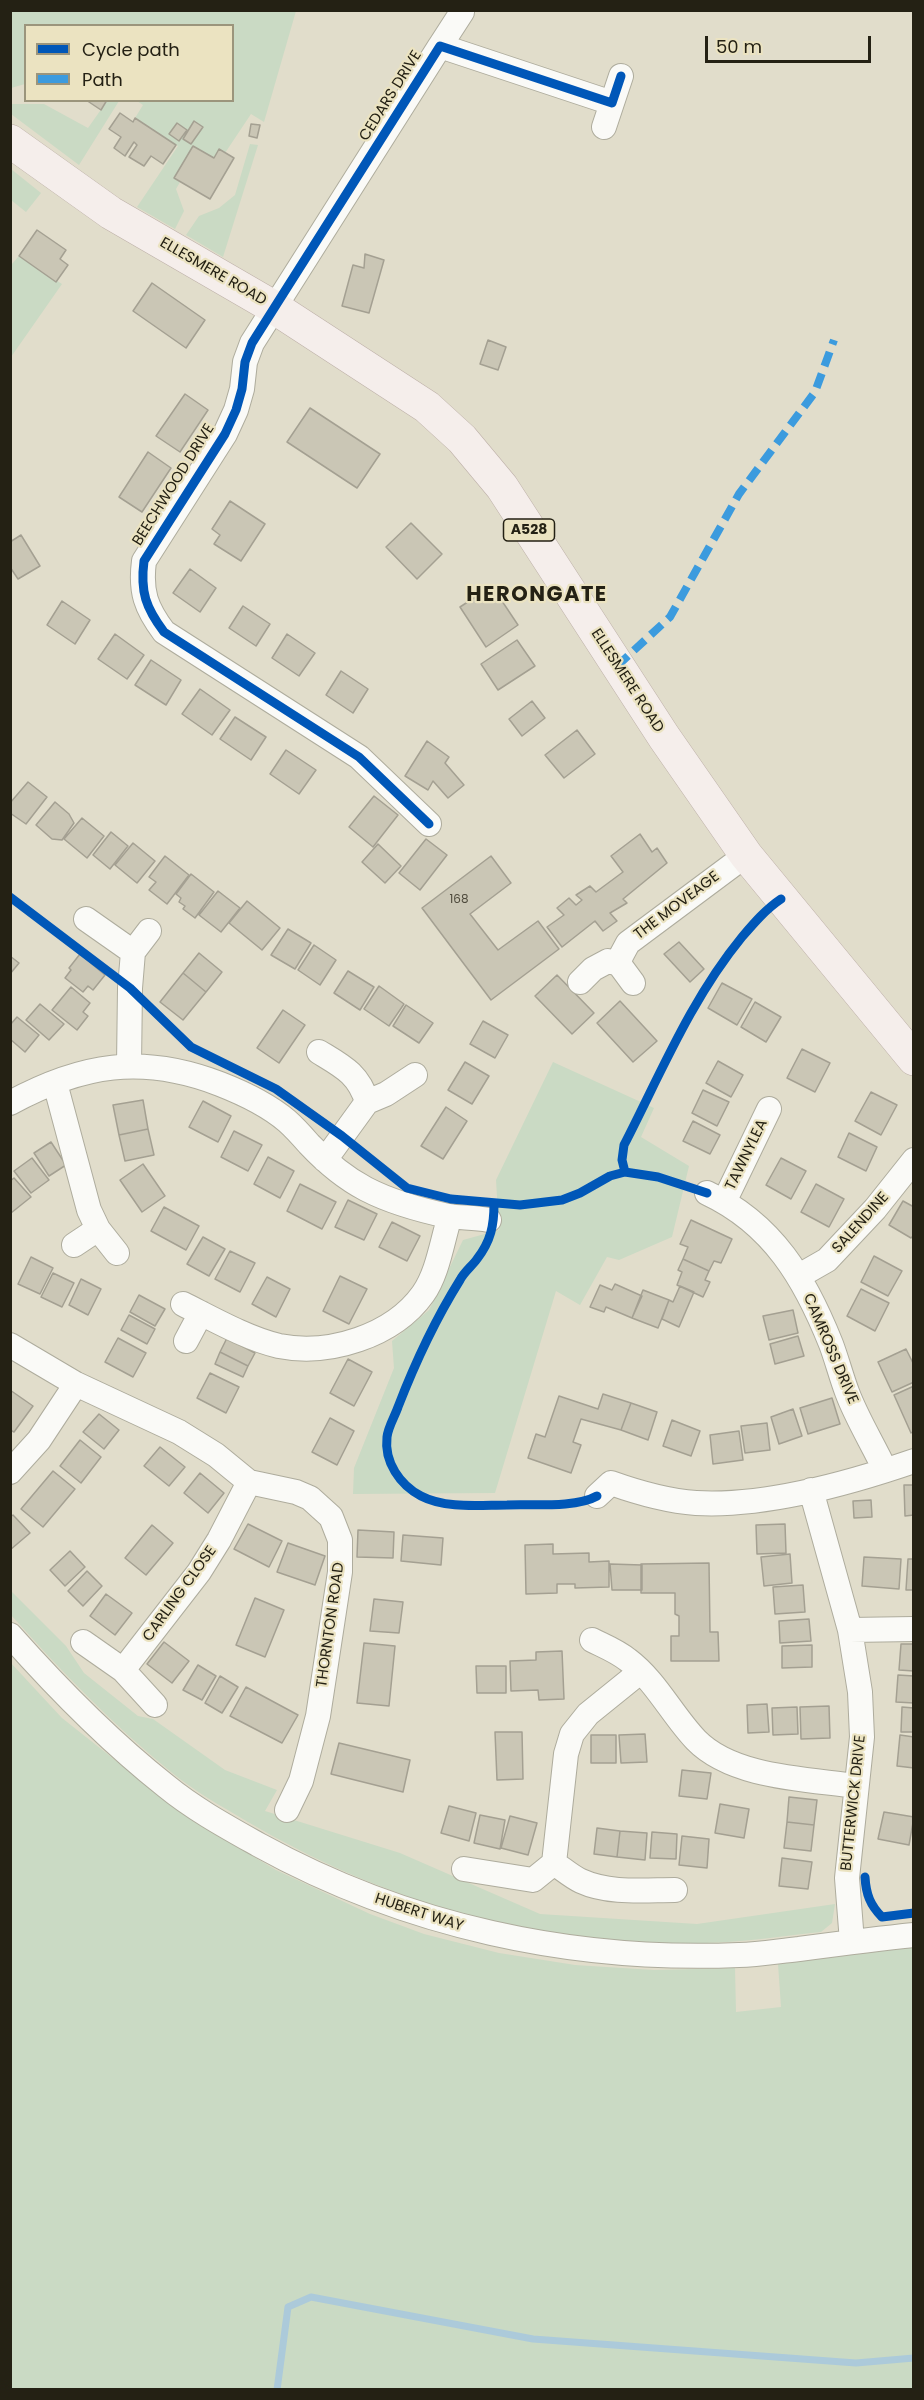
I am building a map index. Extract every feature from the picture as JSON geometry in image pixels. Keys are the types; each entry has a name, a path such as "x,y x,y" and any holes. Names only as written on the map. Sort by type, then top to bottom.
{"main road":[{"name":"ELLESMERE ROAD","path":"10,141 111,213 275,308 427,407 462,439 502,488 647,710 746,855 914,1059"}],"street":[{"path":"441,46 462,12"},
{"name":"CEDARS DRIVE","path":"275,308 441,46 612,103"},
{"path":"604,127 621,76"},
{"name":"BEECHWOOD DRIVE","path":"275,308 252,343 245,362 242,389 236,410 225,434 144,561 141,582 146,601 153,617 164,632 359,757 429,824"},
{"name":"THE MOVEAGE","path":"580,982 593,969 608,961 626,974 621,956 628,943 746,855"},
{"path":"86,919 133,952"},
{"path":"129,1065 133,952 148,931"},
{"path":"319,1052 348,1070 363,1087 367,1102"},
{"path":"10,1103 30,1092 99,1068 129,1065 155,1066 194,1074 237,1090 260,1102 287,1121 326,1160 365,1188 399,1204 450,1216 489,1220"},
{"path":"326,1160 367,1102 386,1094 415,1075"},
{"path":"55,1083 89,1210 98,1229 117,1253"},
{"name":"TAWNYLEA","path":"716,1198 769,1109"},
{"name":"SALENDINE","path":"799,1276 827,1260 835,1252 883,1200 914,1160"},
{"name":"CAMROSS DRIVE","path":"716,1198 742,1213 775,1244 799,1276 819,1316 848,1394 885,1470"},
{"path":"186,1341 192,1308 280,1346 310,1347 340,1344 371,1335 400,1317 423,1293 432,1275 450,1216"},
{"path":"74,1245 98,1229"},
{"name":"THORNTON ROAD","path":"10,1345 76,1384 178,1432 216,1455 249,1482 296,1492 310,1498 331,1517 340,1540 340,1572 318,1716 301,1781 287,1810"},
{"path":"10,1472 39,1440 76,1384"},
{"path":"597,1496 611,1483 645,1495 697,1503 744,1502 811,1490 914,1461"},
{"name":"CARLING CLOSE","path":"123,1670 199,1572 219,1540 249,1482"},
{"name":"BUTTERWICK DRIVE","path":"811,1490 850,1630 860,1692 862,1737 847,1878 852,1942"},
{"path":"850,1630 914,1629"},
{"name":"HUBERT WAY","path":"10,1635 103,1733 167,1787 228,1827 293,1864 399,1909 469,1929 521,1940 602,1952 681,1956 741,1955 914,1935"},
{"path":"592,1640 629,1660 697,1741 717,1755 755,1771 856,1786"},
{"path":"83,1642 123,1670 155,1705"},
{"path":"464,1869 534,1880 554,1863 566,1754 572,1734 600,1703 640,1672"},
{"path":"554,1863 581,1881 603,1887 625,1890 675,1890"}],"green space":[{"path":"11,11 296,11 264,122 251,114 225,153 219,149 214,158 193,146 174,178 180,182 176,189 184,211 175,229 137,207 178,146 135,118 143,105 138,102 234,102 234,24 24,24 24,84 11,88"},
{"path":"106,102 118,102 79,165 11,114 11,104 44,104 88,128"},
{"path":"250,144 258,145 223,257 186,235 199,216 219,208 235,195"},
{"path":"11,169 41,193 26,212 11,200"},
{"path":"19,256 62,284 11,357 11,265"},
{"path":"553,1062 654,1108 641,1137 689,1166 672,1237 619,1260 607,1257 580,1305 556,1291 495,1493 353,1494 354,1468 394,1368 392,1341 429,1310 463,1240 499,1230 496,1180"},
{"path":"10,1590 66,1646 84,1673 138,1716 153,1719 225,1770 277,1790 265,1811 400,1853 540,1914 697,1924 835,1904 832,1923 821,1932 706,1943 646,1943 586,1938 527,1929 468,1915 355,1876 300,1851 248,1822 198,1792 171,1772 88,1696 11,1615"},
{"path":"10,1662 62,1718 187,1817 276,1870 370,1914 424,1934 499,1953 575,1965 654,1970 735,1968 736,2012 781,2007 778,1964 913,1947 913,2389 11,2389"}],"building":[{"path":"89,102 106,102 101,110"},
{"path":"120,113 133,122 135,118 176,145 163,164 151,156 144,166 129,157 137,145 134,142 125,156 114,148 121,137 109,129"},
{"path":"194,121 203,127 191,144 183,139"},
{"path":"177,123 187,130 179,141 169,134"},
{"path":"251,124 260,125 257,138 249,136"},
{"path":"193,146 214,158 219,149 234,158 210,199 174,178"},
{"path":"37,230 66,250 60,259 68,265 56,282 19,256"},
{"path":"365,254 384,260 369,313 342,306 353,265 364,268"},
{"path":"152,283 205,320 186,348 133,311"},
{"path":"488,340 506,347 498,370 480,364"},
{"path":"185,394 208,410 180,452 156,436"},
{"path":"310,408 380,454 357,488 287,442"},
{"path":"148,452 171,468 142,512 119,497"},
{"path":"230,501 265,524 241,561 214,544 220,535 212,529"},
{"path":"411,523 442,554 417,579 386,547"},
{"path":"21,535 40,566 18,579 10,567 10,542"},
{"path":"190,569 216,588 200,612 173,593"},
{"path":"492,586 518,625 486,647 460,607"},
{"path":"62,601 90,620 75,644 47,625"},
{"path":"243,606 270,624 256,646 229,628"},
{"path":"115,634 144,655 127,679 98,659"},
{"path":"287,634 315,653 299,676 272,658"},
{"path":"517,640 535,666 498,690 481,664"},
{"path":"151,660 181,680 166,705 135,685"},
{"path":"341,671 368,689 353,713 326,695"},
{"path":"200,689 230,710 212,735 182,714"},
{"path":"532,701 545,718 522,736 509,719"},
{"path":"235,717 266,737 251,760 220,739"},
{"path":"577,730 595,754 564,778 545,755"},
{"path":"427,741 449,757 445,763 464,785 448,798 433,781 428,790 405,776"},
{"path":"286,750 316,770 299,794 270,774"},
{"path":"28,782 47,797 26,824 10,813 10,803"},
{"path":"374,796 398,815 373,847 349,827"},
{"path":"55,802 69,814 74,823 62,840 52,839 36,825"},
{"path":"82,818 104,836 87,858 64,839"},
{"path":"111,832 128,846 110,869 93,855"},
{"path":"640,834 652,852 657,848 667,863 623,899 627,903 610,913 617,921 603,931 595,921 562,947 547,927 564,915 557,908 569,898 576,905 582,900 576,895 590,886 596,892 623,872 611,856"},
{"path":"426,839 447,855 420,890 399,873"},
{"path":"133,843 155,861 137,883 115,865"},
{"path":"378,844 401,866 385,883 362,862"},
{"path":"165,856 189,875 167,904 149,890 156,882 149,877"},
{"path":"491,856 511,883 470,914 498,950 538,921 559,949 491,1000 422,908"},
{"path":"191,874 214,892 195,918 183,909 185,906 179,902 181,898 176,894"},
{"path":"218,891 240,908 221,932 199,915"},
{"path":"247,901 280,928 262,950 229,923"},
{"path":"288,929 311,943 295,969 271,955"},
{"path":"679,942 704,969 690,982 664,954"},
{"path":"314,945 336,960 320,985 298,970"},
{"path":"199,953 222,972 206,992 183,973"},
{"path":"80,954 105,975 93,990 88,986 83,992 65,978 71,970 69,968"},
{"path":"10,956 19,963 10,974"},
{"path":"348,971 374,987 360,1010 334,993"},
{"path":"183,973 206,992 183,1020 160,1002"},
{"path":"557,975 594,1013 572,1034 535,996"},
{"path":"722,983 752,999 737,1025 708,1008"},
{"path":"379,986 404,1004 389,1026 364,1009"},
{"path":"71,987 90,1003 83,1012 88,1016 77,1030 52,1010"},
{"path":"620,1001 657,1041 633,1062 597,1023"},
{"path":"755,1002 781,1017 766,1042 741,1027"},
{"path":"40,1004 64,1024 49,1040 26,1020"},
{"path":"406,1005 433,1023 419,1043 393,1026"},
{"path":"283,1010 305,1025 279,1063 257,1048"},
{"path":"17,1017 39,1035 25,1052 10,1039 10,1025"},
{"path":"483,1021 508,1035 495,1058 470,1044"},
{"path":"802,1049 830,1063 815,1092 787,1078"},
{"path":"718,1061 743,1075 731,1097 706,1083"},
{"path":"465,1062 489,1076 472,1104 448,1090"},
{"path":"703,1090 729,1102 717,1126 692,1113"},
{"path":"871,1092 897,1105 881,1135 855,1121"},
{"path":"143,1100 148,1129 119,1135 113,1105"},
{"path":"203,1101 231,1116 218,1142 189,1127"},
{"path":"446,1107 467,1121 443,1159 421,1146"},
{"path":"693,1121 720,1135 710,1154 683,1141"},
{"path":"148,1129 154,1155 125,1161 119,1135"},
{"path":"234,1131 262,1145 248,1171 221,1157"},
{"path":"849,1133 877,1147 866,1171 838,1157"},
{"path":"51,1142 66,1165 49,1176 34,1153"},
{"path":"268,1157 294,1171 280,1198 254,1184"},
{"path":"32,1158 49,1180 31,1193 14,1171"},
{"path":"781,1158 806,1171 791,1199 766,1185"},
{"path":"143,1164 165,1196 142,1212 120,1180"},
{"path":"14,1178 31,1197 11,1213 10,1181"},
{"path":"300,1184 336,1202 322,1229 287,1211"},
{"path":"816,1184 844,1199 829,1227 801,1212"},
{"path":"348,1200 377,1214 364,1240 335,1227"},
{"path":"903,1201 914,1207 914,1235 911,1238 889,1225"},
{"path":"164,1207 199,1226 186,1250 151,1231"},
{"path":"691,1220 732,1239 721,1263 714,1261 709,1271 683,1259 688,1247 680,1244"},
{"path":"392,1222 420,1236 407,1261 379,1247"},
{"path":"203,1237 225,1249 209,1276 187,1264"},
{"path":"230,1251 255,1263 240,1292 215,1279"},
{"path":"874,1256 902,1271 888,1296 861,1282"},
{"path":"31,1257 53,1268 40,1294 18,1284"},
{"path":"683,1259 709,1271 705,1280 710,1282 703,1297 677,1285 682,1272 678,1270"},
{"path":"53,1273 74,1283 62,1307 41,1297"},
{"path":"340,1276 367,1289 349,1324 323,1311"},
{"path":"267,1277 290,1289 276,1317 252,1304"},
{"path":"81,1279 101,1289 88,1315 69,1305"},
{"path":"615,1284 642,1296 632,1318 606,1307 604,1312 590,1307 600,1285 612,1290"},
{"path":"680,1286 694,1292 679,1327 662,1319 669,1300 673,1302"},
{"path":"861,1289 889,1303 875,1331 847,1316"},
{"path":"643,1290 669,1300 658,1328 632,1318"},
{"path":"139,1295 165,1309 155,1326 130,1312"},
{"path":"793,1310 798,1333 769,1340 763,1316"},
{"path":"129,1315 155,1329 147,1344 121,1330"},
{"path":"798,1336 804,1356 775,1364 770,1344"},
{"path":"118,1338 146,1353 133,1377 105,1362"},
{"path":"227,1338 255,1353 248,1366 220,1352"},
{"path":"906,1349 914,1365 914,1382 892,1392 878,1362"},
{"path":"220,1352 248,1366 243,1377 215,1364"},
{"path":"348,1359 372,1372 354,1406 330,1393"},
{"path":"210,1373 239,1387 226,1413 197,1398"},
{"path":"914,1386 914,1431 911,1433 894,1395"},
{"path":"10,1390 33,1406 14,1432 10,1430"},
{"path":"603,1394 631,1403 621,1430 581,1419 573,1442 581,1445 571,1473 528,1458 536,1434 545,1437 559,1396 598,1409"},
{"path":"832,1398 840,1424 808,1434 800,1408"},
{"path":"631,1403 657,1412 648,1440 621,1430"},
{"path":"793,1409 802,1436 779,1444 771,1417"},
{"path":"99,1414 119,1430 104,1449 83,1432"},
{"path":"330,1418 354,1431 337,1465 312,1452"},
{"path":"672,1420 700,1431 691,1456 663,1446"},
{"path":"767,1423 770,1450 745,1453 741,1426"},
{"path":"739,1431 743,1460 713,1464 710,1435"},
{"path":"80,1440 101,1457 81,1483 60,1466"},
{"path":"160,1447 185,1467 169,1486 144,1466"},
{"path":"53,1471 75,1489 43,1527 21,1509"},
{"path":"200,1473 224,1493 208,1513 184,1493"},
{"path":"904,1485 914,1485 914,1515 905,1516"},
{"path":"871,1500 872,1517 854,1518 853,1501"},
{"path":"13,1515 30,1533 10,1550 10,1517"},
{"path":"248,1524 282,1541 269,1567 234,1549"},
{"path":"785,1524 786,1553 757,1554 756,1525"},
{"path":"152,1525 173,1543 146,1575 125,1558"},
{"path":"358,1530 394,1532 393,1558 357,1557"},
{"path":"403,1535 443,1538 441,1565 401,1561"},
{"path":"288,1543 325,1556 315,1585 277,1572"},
{"path":"553,1544 553,1554 589,1553 589,1562 609,1561 609,1587 575,1588 575,1584 557,1584 557,1593 526,1594 525,1545"},
{"path":"70,1551 85,1567 65,1586 50,1570"},
{"path":"790,1554 792,1583 764,1586 761,1557"},
{"path":"864,1557 901,1559 899,1589 862,1586"},
{"path":"908,1559 914,1559 914,1590 906,1590"},
{"path":"709,1563 710,1632 718,1632 719,1661 671,1661 671,1636 679,1636 679,1616 675,1614 675,1593 641,1593 641,1564"},
{"path":"610,1564 642,1565 642,1590 612,1590"},
{"path":"87,1571 102,1586 83,1606 68,1591"},
{"path":"803,1585 805,1612 775,1614 773,1587"},
{"path":"106,1594 132,1613 115,1635 90,1616"},
{"path":"255,1598 284,1610 265,1657 236,1645"},
{"path":"374,1599 403,1602 399,1633 370,1631"},
{"path":"809,1619 811,1641 780,1643 779,1621"},
{"path":"164,1642 189,1661 172,1683 147,1664"},
{"path":"364,1643 395,1646 389,1706 357,1703"},
{"path":"901,1644 914,1644 914,1671 899,1670"},
{"path":"812,1645 812,1667 782,1668 782,1646"},
{"path":"562,1651 564,1699 539,1700 538,1690 511,1691 510,1661 536,1660 536,1652"},
{"path":"198,1665 216,1676 202,1700 183,1690"},
{"path":"476,1666 506,1666 506,1693 477,1693"},
{"path":"898,1675 914,1676 914,1703 896,1702"},
{"path":"220,1676 238,1687 222,1713 205,1703"},
{"path":"246,1687 298,1715 282,1743 230,1716"},
{"path":"767,1704 769,1732 748,1733 747,1705"},
{"path":"829,1706 830,1738 801,1739 800,1707"},
{"path":"797,1707 798,1734 773,1735 772,1708"},
{"path":"902,1707 914,1708 914,1732 901,1732"},
{"path":"495,1732 522,1732 523,1779 497,1780"},
{"path":"645,1734 647,1762 621,1763 619,1735"},
{"path":"591,1735 616,1735 616,1763 591,1763"},
{"path":"900,1735 914,1737 914,1768 897,1766"},
{"path":"339,1743 410,1760 403,1792 331,1774"},
{"path":"682,1770 711,1773 707,1799 679,1796"},
{"path":"789,1797 817,1800 814,1825 787,1822"},
{"path":"720,1804 749,1809 744,1838 715,1833"},
{"path":"449,1806 476,1813 469,1841 441,1833"},
{"path":"884,1812 914,1817 909,1845 878,1839"},
{"path":"480,1815 505,1820 500,1849 474,1843"},
{"path":"510,1816 537,1823 528,1855 501,1848"},
{"path":"787,1822 814,1825 811,1851 784,1848"},
{"path":"597,1828 620,1831 617,1857 594,1854"},
{"path":"620,1831 647,1833 645,1860 617,1857"},
{"path":"652,1832 677,1834 676,1859 650,1858"},
{"path":"682,1836 709,1839 707,1868 679,1865"},
{"path":"782,1858 812,1862 808,1889 779,1886"}],"waterway":[{"path":"277,2390 288,2307 311,2297 533,2339 856,2363 914,2358"}],"marked path":[{"path":"617,666 670,617 739,494 815,392 834,340"}],"cycle path":[{"path":"429,824 359,757 164,632 146,599 143,582 144,561 225,434 236,410 242,389 245,362 252,343 440,46 612,103 621,76"},
{"path":"10,897 130,988 191,1047 276,1089 342,1136 407,1188 451,1199 520,1205 562,1200 610,1176 625,1172 658,1177 707,1193"},
{"path":"625,1172 622,1160 624,1145 692,1012 707,986 742,937 765,912 781,899"},
{"path":"494,1204 492,1226 486,1246 462,1277 442,1311 418,1358 390,1425 387,1446 391,1464 400,1479 413,1491 431,1500 452,1505 554,1505 588,1500 597,1496"},
{"path":"865,1877 869,1899 882,1917 914,1913"}],"district":[{"name":"HERONGATE","path":"537,596"}]}
